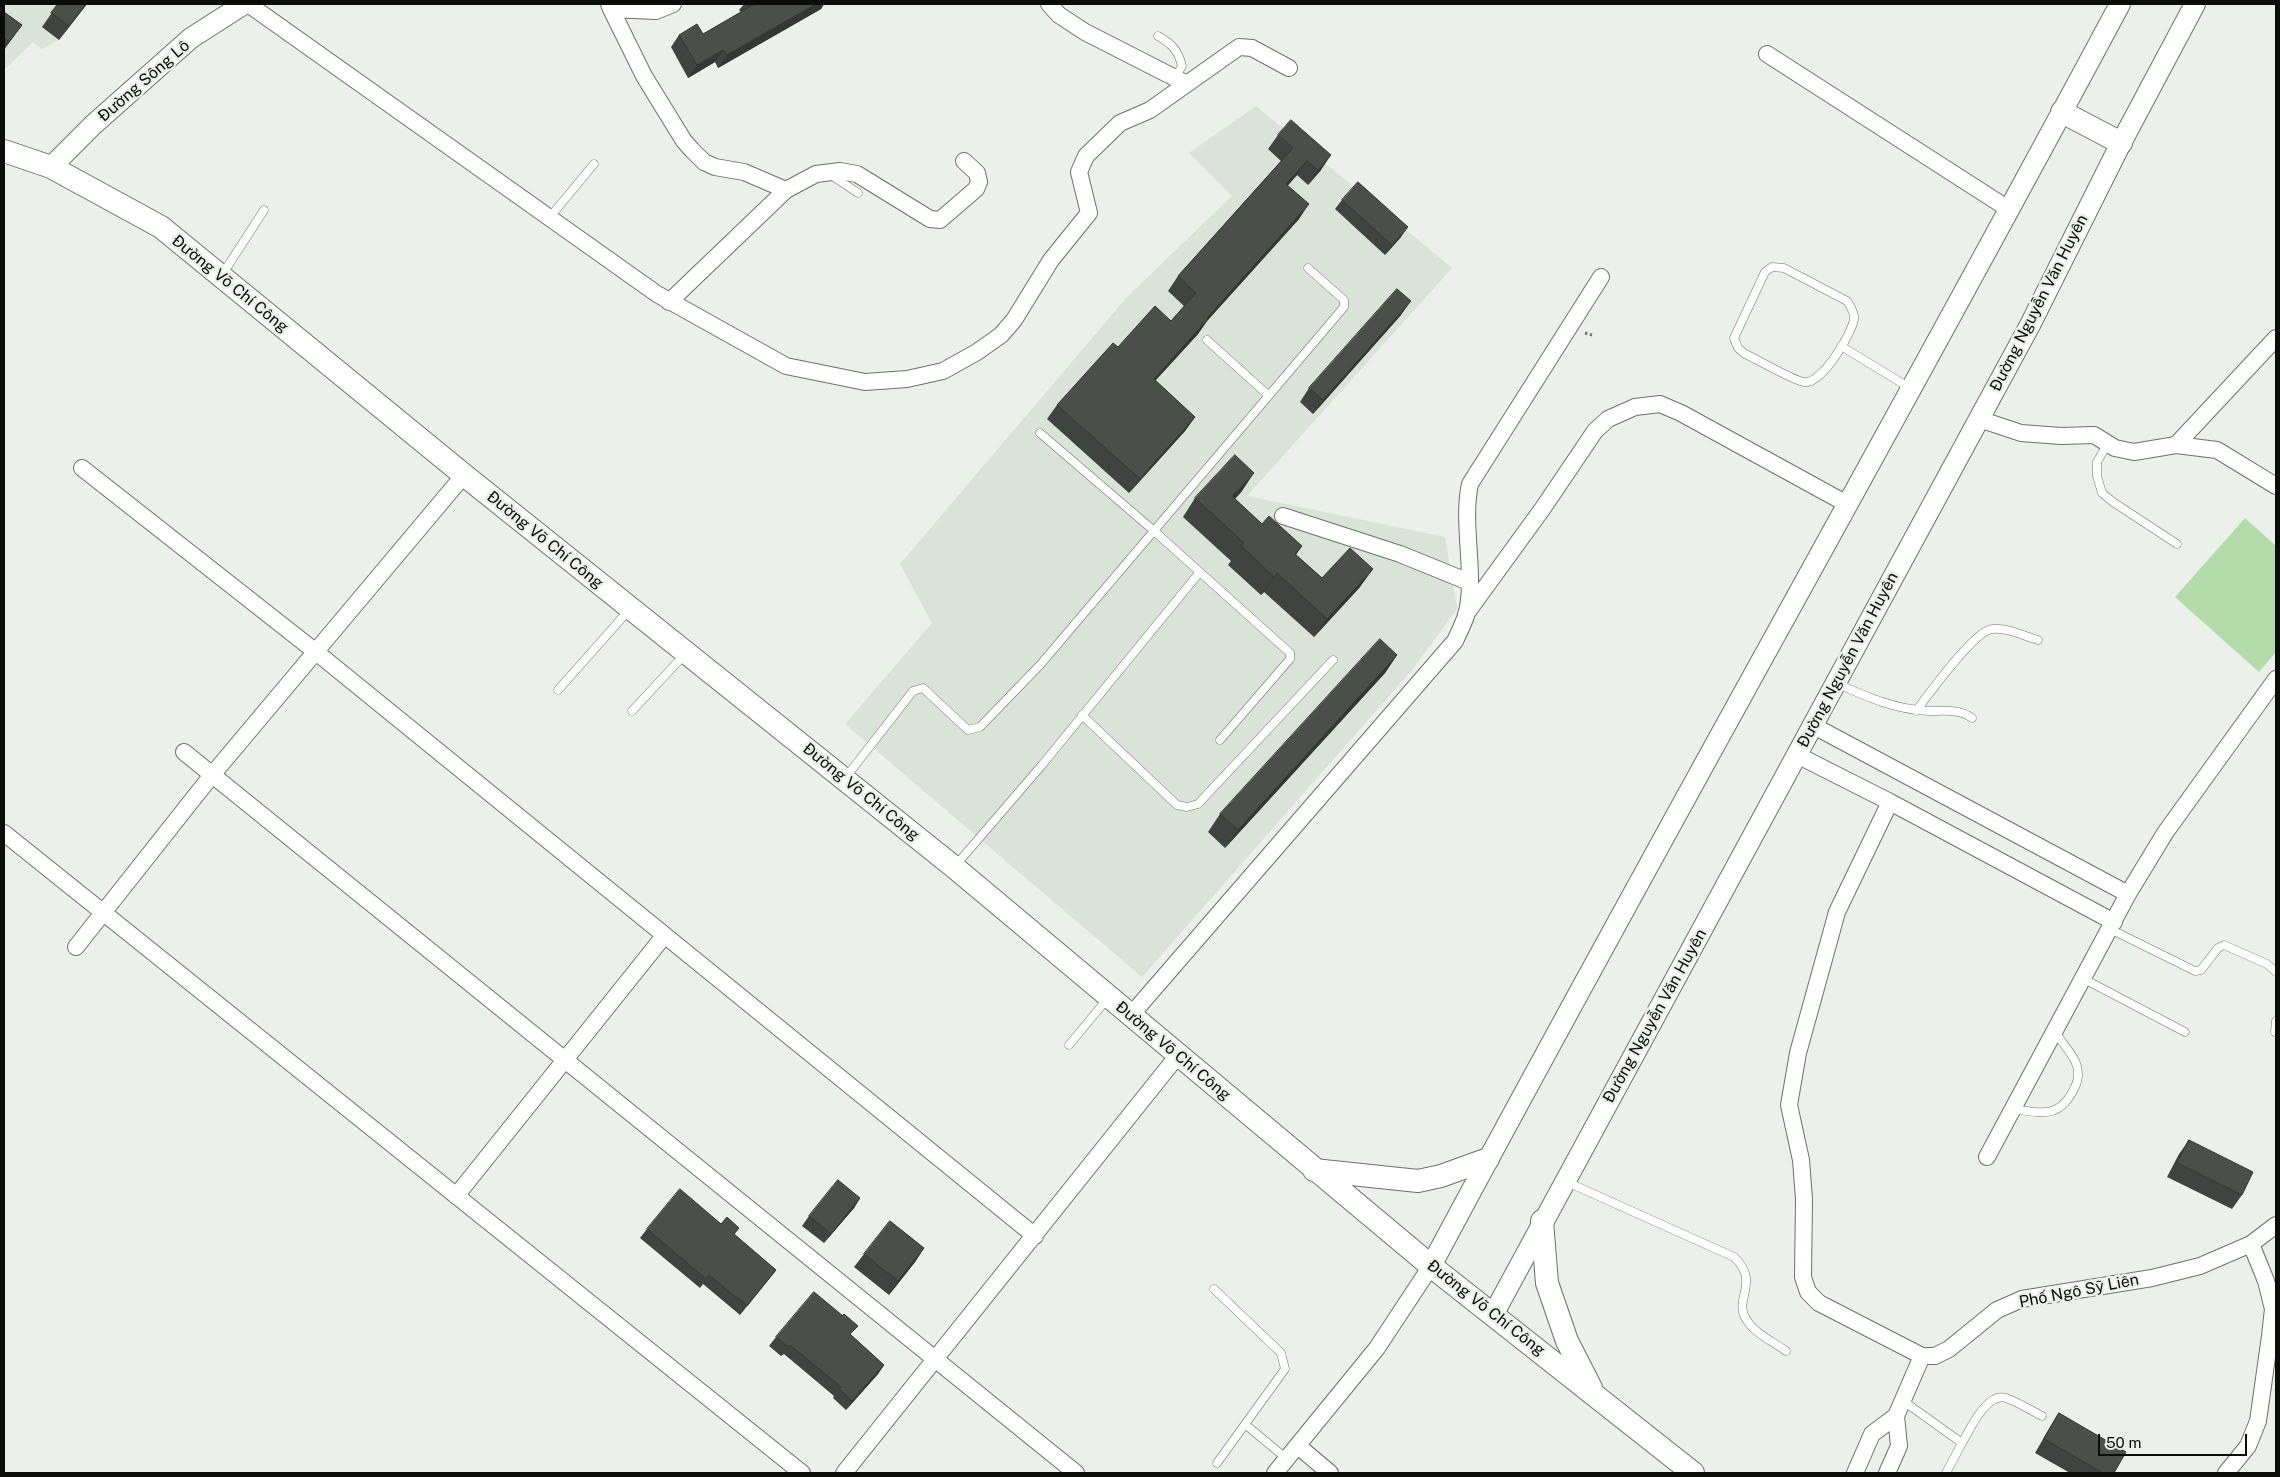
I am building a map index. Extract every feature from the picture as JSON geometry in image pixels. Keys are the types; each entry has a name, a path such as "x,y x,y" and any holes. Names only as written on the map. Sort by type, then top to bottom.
{"main road":[{"path":"2062,112 2121,143"},
{"name":"Đường Võ Chí Công","path":"4,151 51,167 161,227 464,475 954,867 1431,1266 1494,1313 1693,1473"},
{"path":"1314,1170 1418,1181 1441,1176 1488,1159"},
{"path":"1542,1222 1547,1283 1567,1341 1597,1397"}],"street":[{"path":"610,6 656,11 673,4"},
{"path":"1049,4 1059,15 1085,32 1180,81"},
{"path":"1275,1473 1377,1348 1431,1266 1910,388 2010,210 2120,4"},
{"name":"Đường Nguyễn Văn Huyên","path":"1494,1313 2030,325 2121,143 2195,4"},
{"path":"236,6 550,217 669,302 786,366 865,382 907,379 943,371 1002,335 1014,320 1051,260 1089,213 1079,172 1086,156 1120,123 1150,110 1180,81 1239,47 1252,48 1289,68"},
{"name":"Đường Sông Lô","path":"51,167 93,125 191,38 236,6"},
{"path":"610,6 644,76 684,141 692,150 704,162 744,172 786,190"},
{"path":"1768,54 2010,210"},
{"path":"669,302 786,190 816,174 840,171 857,174 930,219 940,220 976,189 979,182 976,174 964,162"},
{"path":"1466,614 1469,582 1466,502 1470,484 1601,277"},
{"path":"2176,445 2276,338"},
{"path":"1131,1015 1455,641 1466,614 1543,508 1595,431 1608,419 1635,407 1660,404 1681,413 1847,504"},
{"path":"1979,419 2021,433 2061,436 2094,435 2115,448 2134,452 2176,445 2217,450 2276,486"},
{"path":"82,468 316,652 1035,1236"},
{"path":"76,947 212,775 464,475"},
{"path":"1283,516 1400,554 1469,582"},
{"path":"1987,1157 2128,894 2165,833 2276,679"},
{"path":"1812,725 2128,894"},
{"path":"184,752 1076,1473"},
{"path":"1797,755 1890,802 2112,925"},
{"path":"1887,1473 1898,1446 1896,1416 1922,1356 1819,1303 1808,1292 1804,1277 1804,1199 1801,1160 1789,1105 1798,1054 1837,912 1890,802"},
{"path":"4,833 802,1473"},
{"path":"456,1196 664,936"},
{"path":"844,1473 1179,1054"},
{"name":"Phố Ngô Sỹ Liên","path":"1922,1356 1935,1356 1949,1349 1998,1310 2022,1299 2152,1278 2200,1266 2251,1244 2276,1225"},
{"path":"2226,1473 2248,1446 2258,1421 2273,1309 2266,1281 2251,1244"},
{"path":"1855,1473 1872,1434 1896,1416"},
{"path":"1298,1446 1330,1473"}],"lane":[{"path":"1158,36 1171,43 1179,54 1182,66 1180,81"},
{"path":"550,217 594,164"},
{"path":"828,172 858,193"},
{"path":"221,277 264,210"},
{"path":"1772,267 1784,268 1847,301 1855,318 1841,346 1825,372 1816,380 1804,382 1745,354 1738,348 1734,338 1765,272 1772,267"},
{"path":"844,779 913,691 923,688 968,730 980,727 1040,665 1268,394 1344,308 1344,300 1308,268"},
{"path":"1208,340 1268,394"},
{"path":"1841,346 1910,388"},
{"path":"1040,433 1153,530 1290,653 1290,660 1220,740"},
{"path":"2108,443 2097,462 2097,476 2102,493 2177,544"},
{"path":"954,867 1200,573"},
{"path":"558,690 630,608"},
{"path":"1916,711 1961,654 1985,631 2001,629 2038,640"},
{"path":"632,711 687,653"},
{"path":"1082,715 1177,805 1187,807 1198,804 1333,660"},
{"path":"1835,682 1884,704 1916,711 1955,712 1966,714 1972,718"},
{"path":"2112,925 2195,971 2201,970 2218,948 2224,945 2268,964 2276,972"},
{"path":"2084,979 2185,1032"},
{"path":"1069,1045 1110,997"},
{"path":"2275,1032 2276,1021"},
{"path":"2012,1110 2044,1113 2059,1110 2070,1097 2079,1079 2076,1061 2055,1032"},
{"path":"1565,1181 1734,1257 1744,1266 1747,1280 1743,1302 1744,1317 1753,1328 1786,1351"},
{"path":"1214,1288 1281,1353 1285,1362 1285,1370 1217,1463"},
{"path":"1946,1473 1986,1404 1996,1398 2005,1397 2042,1416"},
{"path":"1902,1400 1962,1443"},
{"path":"1246,1425 1287,1459"}],"shaded area":[{"path":"4,4 87,4 59,40 42,49 33,42 4,70"},
{"path":"1256,106 1452,268 1247,496 1445,537 1457,609 1412,670 1142,977 845,724 932,623 900,564 1127,297 1232,196 1189,153"}],"green space":[{"path":"2245,518 2276,546 2276,652 2259,672 2175,597"}],"building":[{"path":"58,4 86,4 69,26 51,13"},
{"path":"752,4 816,4 727,55 723,50 697,65 679,35 697,24 703,34"},
{"path":"4,12 22,25 9,42 4,38"},
{"path":"1291,120 1331,155 1318,170 1307,161 1286,184 1309,204 1154,379 1195,417 1140,479 1057,405 1113,343 1118,347 1155,306 1171,321 1196,293 1178,276 1293,148 1278,135"},
{"path":"1358,182 1408,227 1392,245 1342,200"},
{"path":"1397,289 1411,301 1323,400 1309,388"},
{"path":"1235,455 1254,473 1232,496 1262,524 1269,516 1302,546 1295,554 1322,578 1350,548 1373,569 1327,619 1277,573 1274,577 1241,546 1244,543 1195,498"},
{"path":"1380,639 1397,655 1238,830 1220,814"},
{"path":"2189,1140 2253,1172 2242,1195 2177,1163"},
{"path":"838,1180 860,1198 831,1234 809,1216"},
{"path":"680,1189 721,1224 727,1217 739,1228 734,1234 776,1270 747,1306 709,1275 706,1279 647,1229"},
{"path":"890,1221 924,1248 898,1281 864,1254"},
{"path":"814,1292 858,1326 850,1334 884,1365 852,1401 839,1389 841,1387 790,1345 788,1347 776,1337"},
{"path":"2059,1413 2126,1452 2114,1473 2103,1473 2044,1439"}]}
